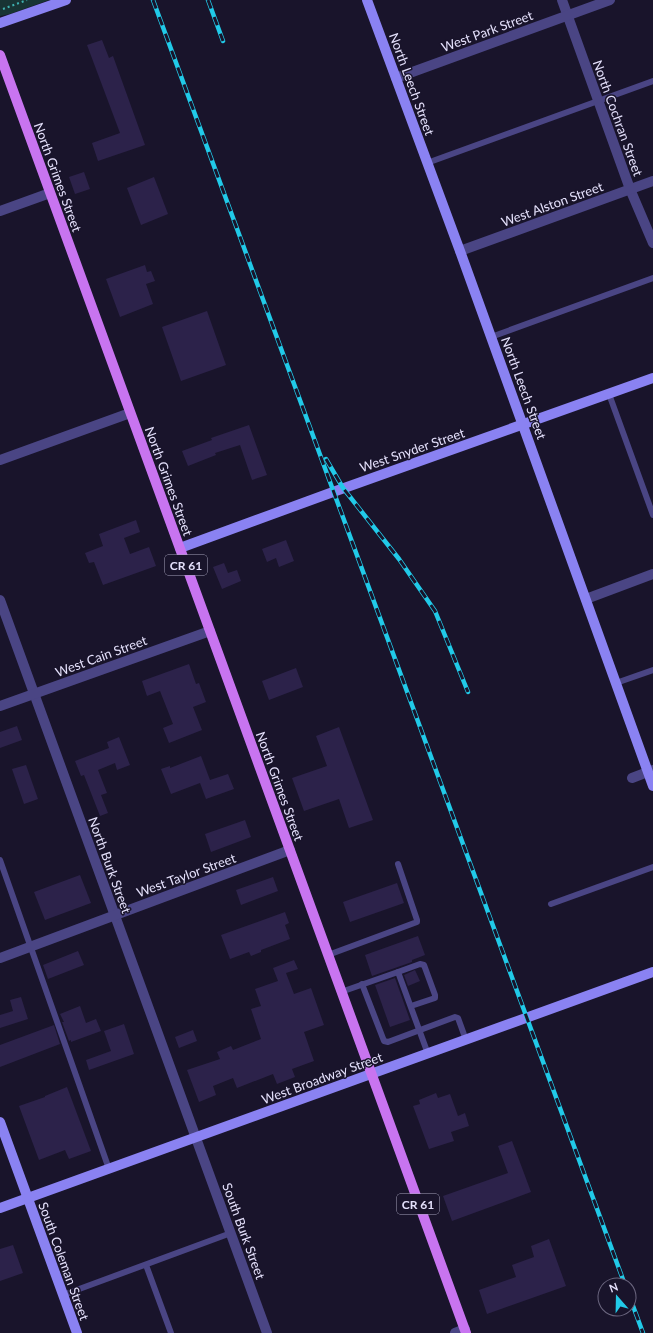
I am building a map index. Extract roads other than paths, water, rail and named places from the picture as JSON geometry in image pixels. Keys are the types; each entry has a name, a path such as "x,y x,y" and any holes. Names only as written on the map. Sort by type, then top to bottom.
{"main road":[{"name":"North Grimes Street","path":"0,55 371,1074"},
{"name":"CR 61","path":"371,1074 462,1332"}],"street":[{"path":"0,24 66,0"},
{"name":"North Leech Street","path":"367,0 524,424 616,683 650,771 653,786"},
{"name":"North Cochran Street","path":"562,0 630,189 653,243"},
{"name":"West Park Street","path":"396,78 610,0"},
{"name":"West Alston Street","path":"460,251 653,181"},
{"path":"0,211 50,193"},
{"name":"West Snyder Street","path":"180,548 653,378"},
{"path":"0,460 130,413"},
{"path":"586,599 653,574"},
{"name":"North Burk Street","path":"0,600 197,1138"},
{"name":"West Cain Street","path":"0,706 210,631"},
{"path":"632,778 650,771"},
{"name":"West Taylor Street","path":"0,958 290,850"},
{"name":"West Broadway Street","path":"0,1208 653,972"},
{"name":"South Coleman Street","path":"0,1122 77,1333"},
{"name":"South Burk Street","path":"197,1138 268,1333"}],"lane":[{"path":"427,163 653,81"},
{"path":"492,337 653,278"},
{"path":"609,394 653,515"},
{"path":"616,683 653,670"},
{"path":"0,860 109,1169"},
{"path":"328,955 417,922 398,864"},
{"path":"551,904 653,867"},
{"path":"341,992 420,964 424,965 435,998 411,1006"},
{"path":"398,972 428,1054"},
{"path":"362,984 384,1041 388,1042 455,1018 458,1018 466,1040"},
{"path":"62,1295 231,1233"},
{"path":"146,1264 171,1333"}],"railway":[{"path":"153,0 622,1277"},
{"path":"208,0 223,41"},
{"path":"326,459 343,488 399,559 435,611 468,692"},
{"path":"637,1317 643,1333"}]}
